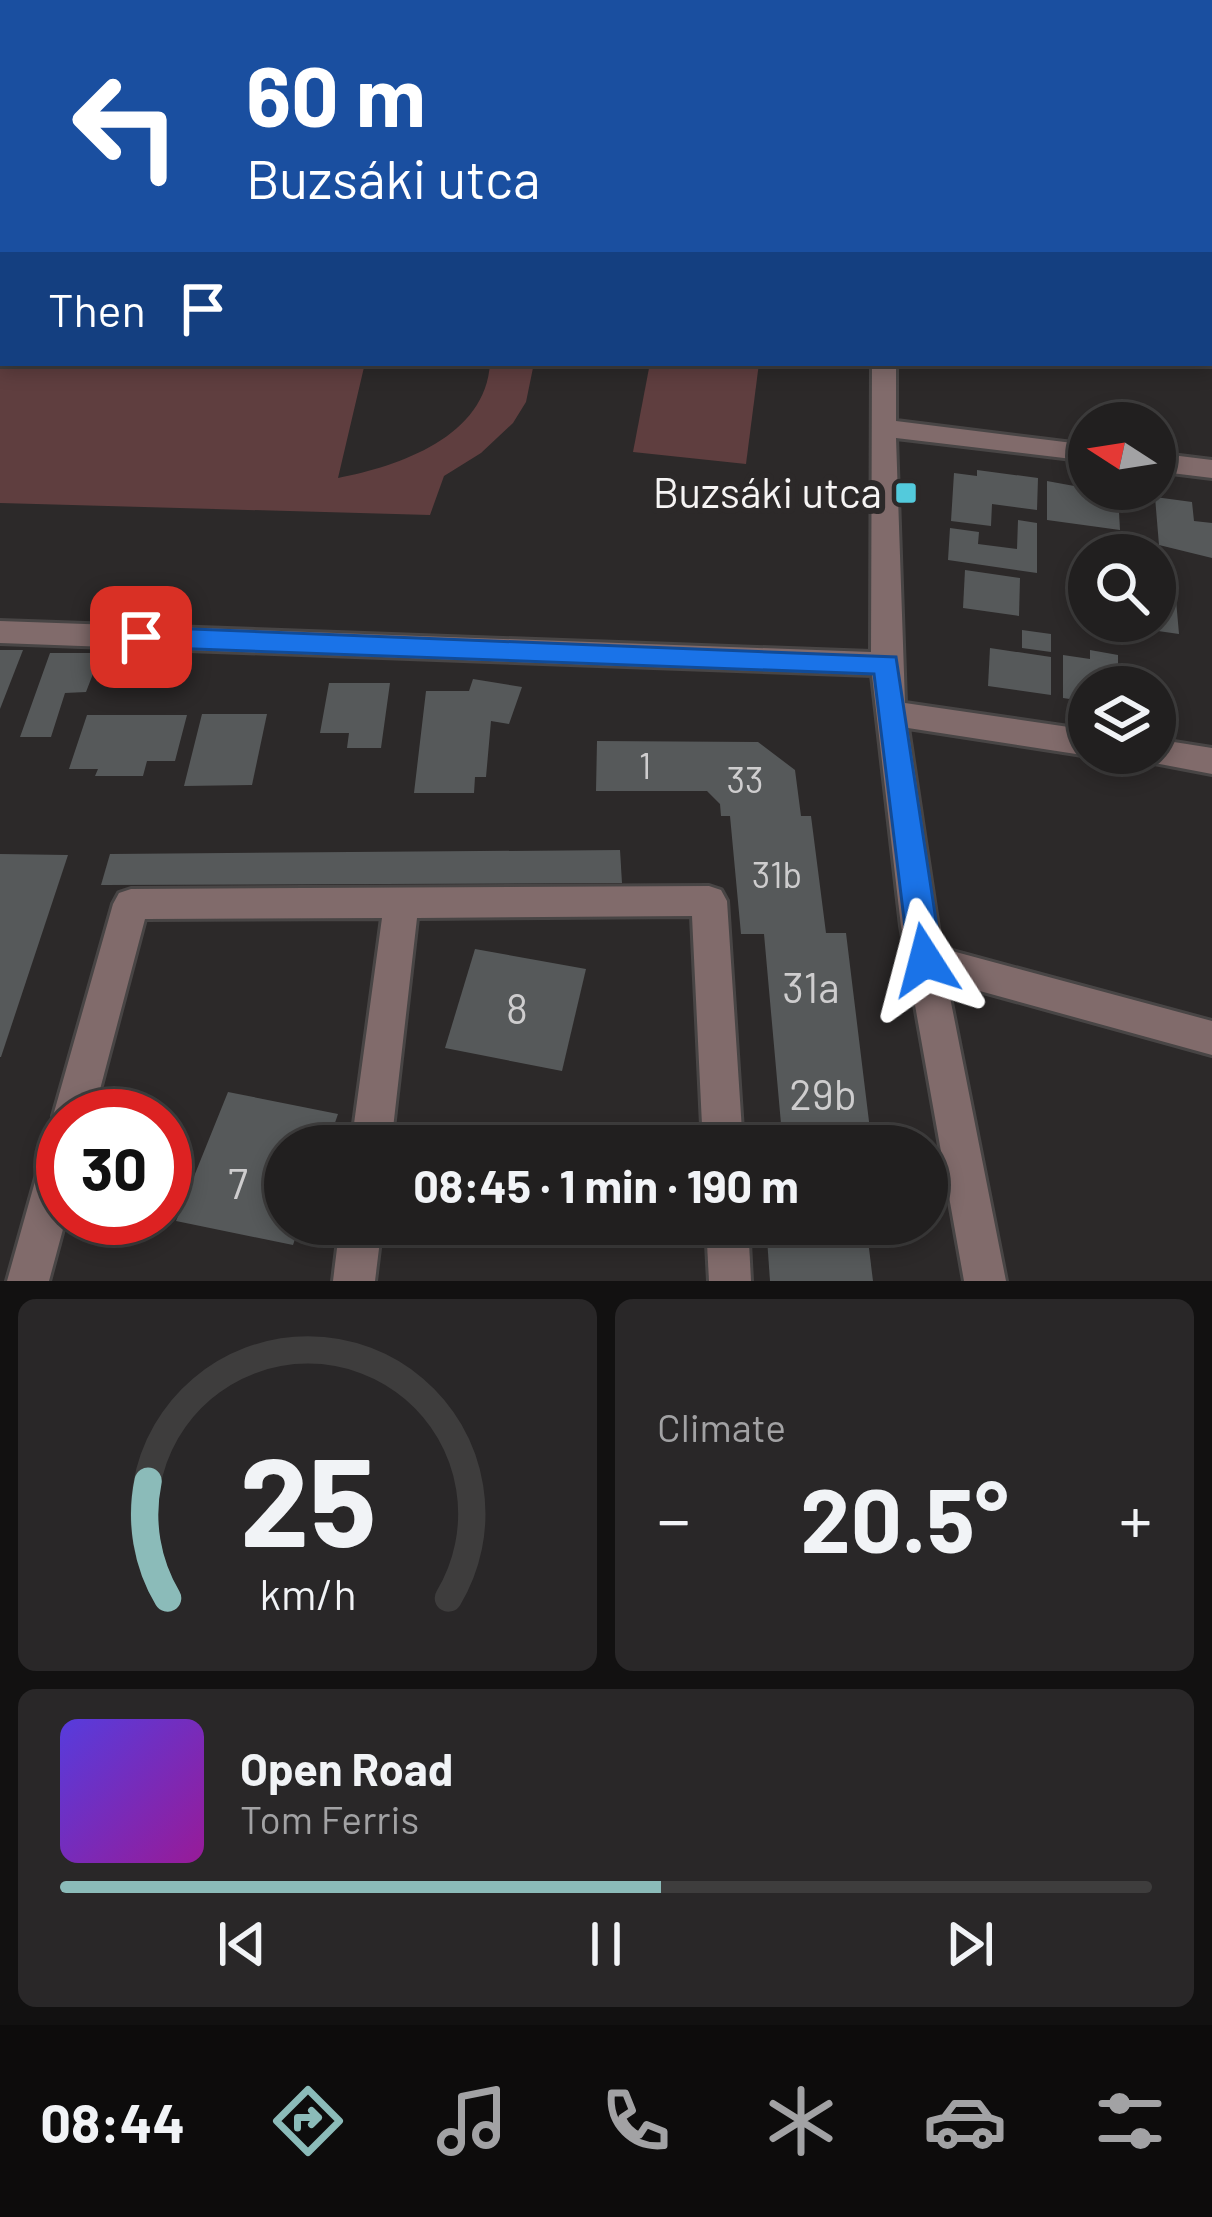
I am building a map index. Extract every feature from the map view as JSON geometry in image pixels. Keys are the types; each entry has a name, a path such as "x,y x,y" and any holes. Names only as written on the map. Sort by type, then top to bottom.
{"street":[{"path":"884,366 890,713 925,960 985,1281"},
{"path":"883,428 1068,451"},
{"path":"1176,465 1212,469"},
{"path":"0,632 886,664"},
{"path":"890,713 1068,739"},
{"path":"1176,755 1212,761"},
{"path":"80,1089 131,904 709,901 722,1125"},
{"path":"373,1125 401,904"},
{"path":"925,960 1212,1038"},
{"path":"28,1281 38,1245"},
{"path":"354,1281 358,1245"},
{"path":"728,1245 730,1281"}],"shaded area":[{"path":"0,366 364,366 338,478 412,456 456,429 485,389 489,366 533,366 526,402 513,423 481,453 444,476 430,515 0,503"},
{"path":"649,366 759,366 746,464 633,452"}],"building":[{"path":"977,470 1038,478 1037,510 992,504 991,526 951,521 954,473 977,476"},
{"path":"1047,481 1068,485 1068,510 1119,510 1120,530 1047,520"},
{"path":"1176,500 1192,502 1194,521 1212,523 1212,558 1176,549 1176,534 1158,534 1156,510 1176,510"},
{"path":"1018,520 1037,523 1037,573 948,560 950,528 979,532 978,544 1017,549"},
{"path":"965,570 1020,578 1019,616 963,608"},
{"path":"1022,630 1051,634 1051,652 1022,648"},
{"path":"990,648 1051,657 1051,695 988,686"},
{"path":"0,650 23,650 0,709"},
{"path":"1090,650 1118,655 1118,664 1134,666 1068,666 1068,699 1063,698 1063,655 1090,659"},
{"path":"50,653 101,653 86,692 65,693 51,737 20,737"},
{"path":"473,679 522,687 509,724 491,721 486,777 475,777 474,793 414,793 426,691 469,691"},
{"path":"329,683 390,683 381,748 347,748 349,733 320,733"},
{"path":"202,714 267,714 252,785 184,786"},
{"path":"87,715 187,715 175,761 147,761 143,776 95,776 98,769 69,769"},
{"path":"597,741 758,742 795,770 801,816 811,816 826,933 846,933 869,1125 781,1125 764,934 741,934 730,816 721,816 720,804 707,791 596,791"},
{"path":"620,850 622,883 101,885 110,854"},
{"path":"0,854 68,855 1,1057 0,1057"},
{"path":"475,949 586,969 562,1071 445,1048"},
{"path":"228,1092 338,1114 334,1125 264,1125 264,1239 192,1224 192,1181"},
{"path":"767,1245 869,1245 873,1281 770,1281"}],"place":[{"name":"Buzsáki utca","path":"906,493"}],"route":[{"path":"141,637 886,664 925,960"}]}
